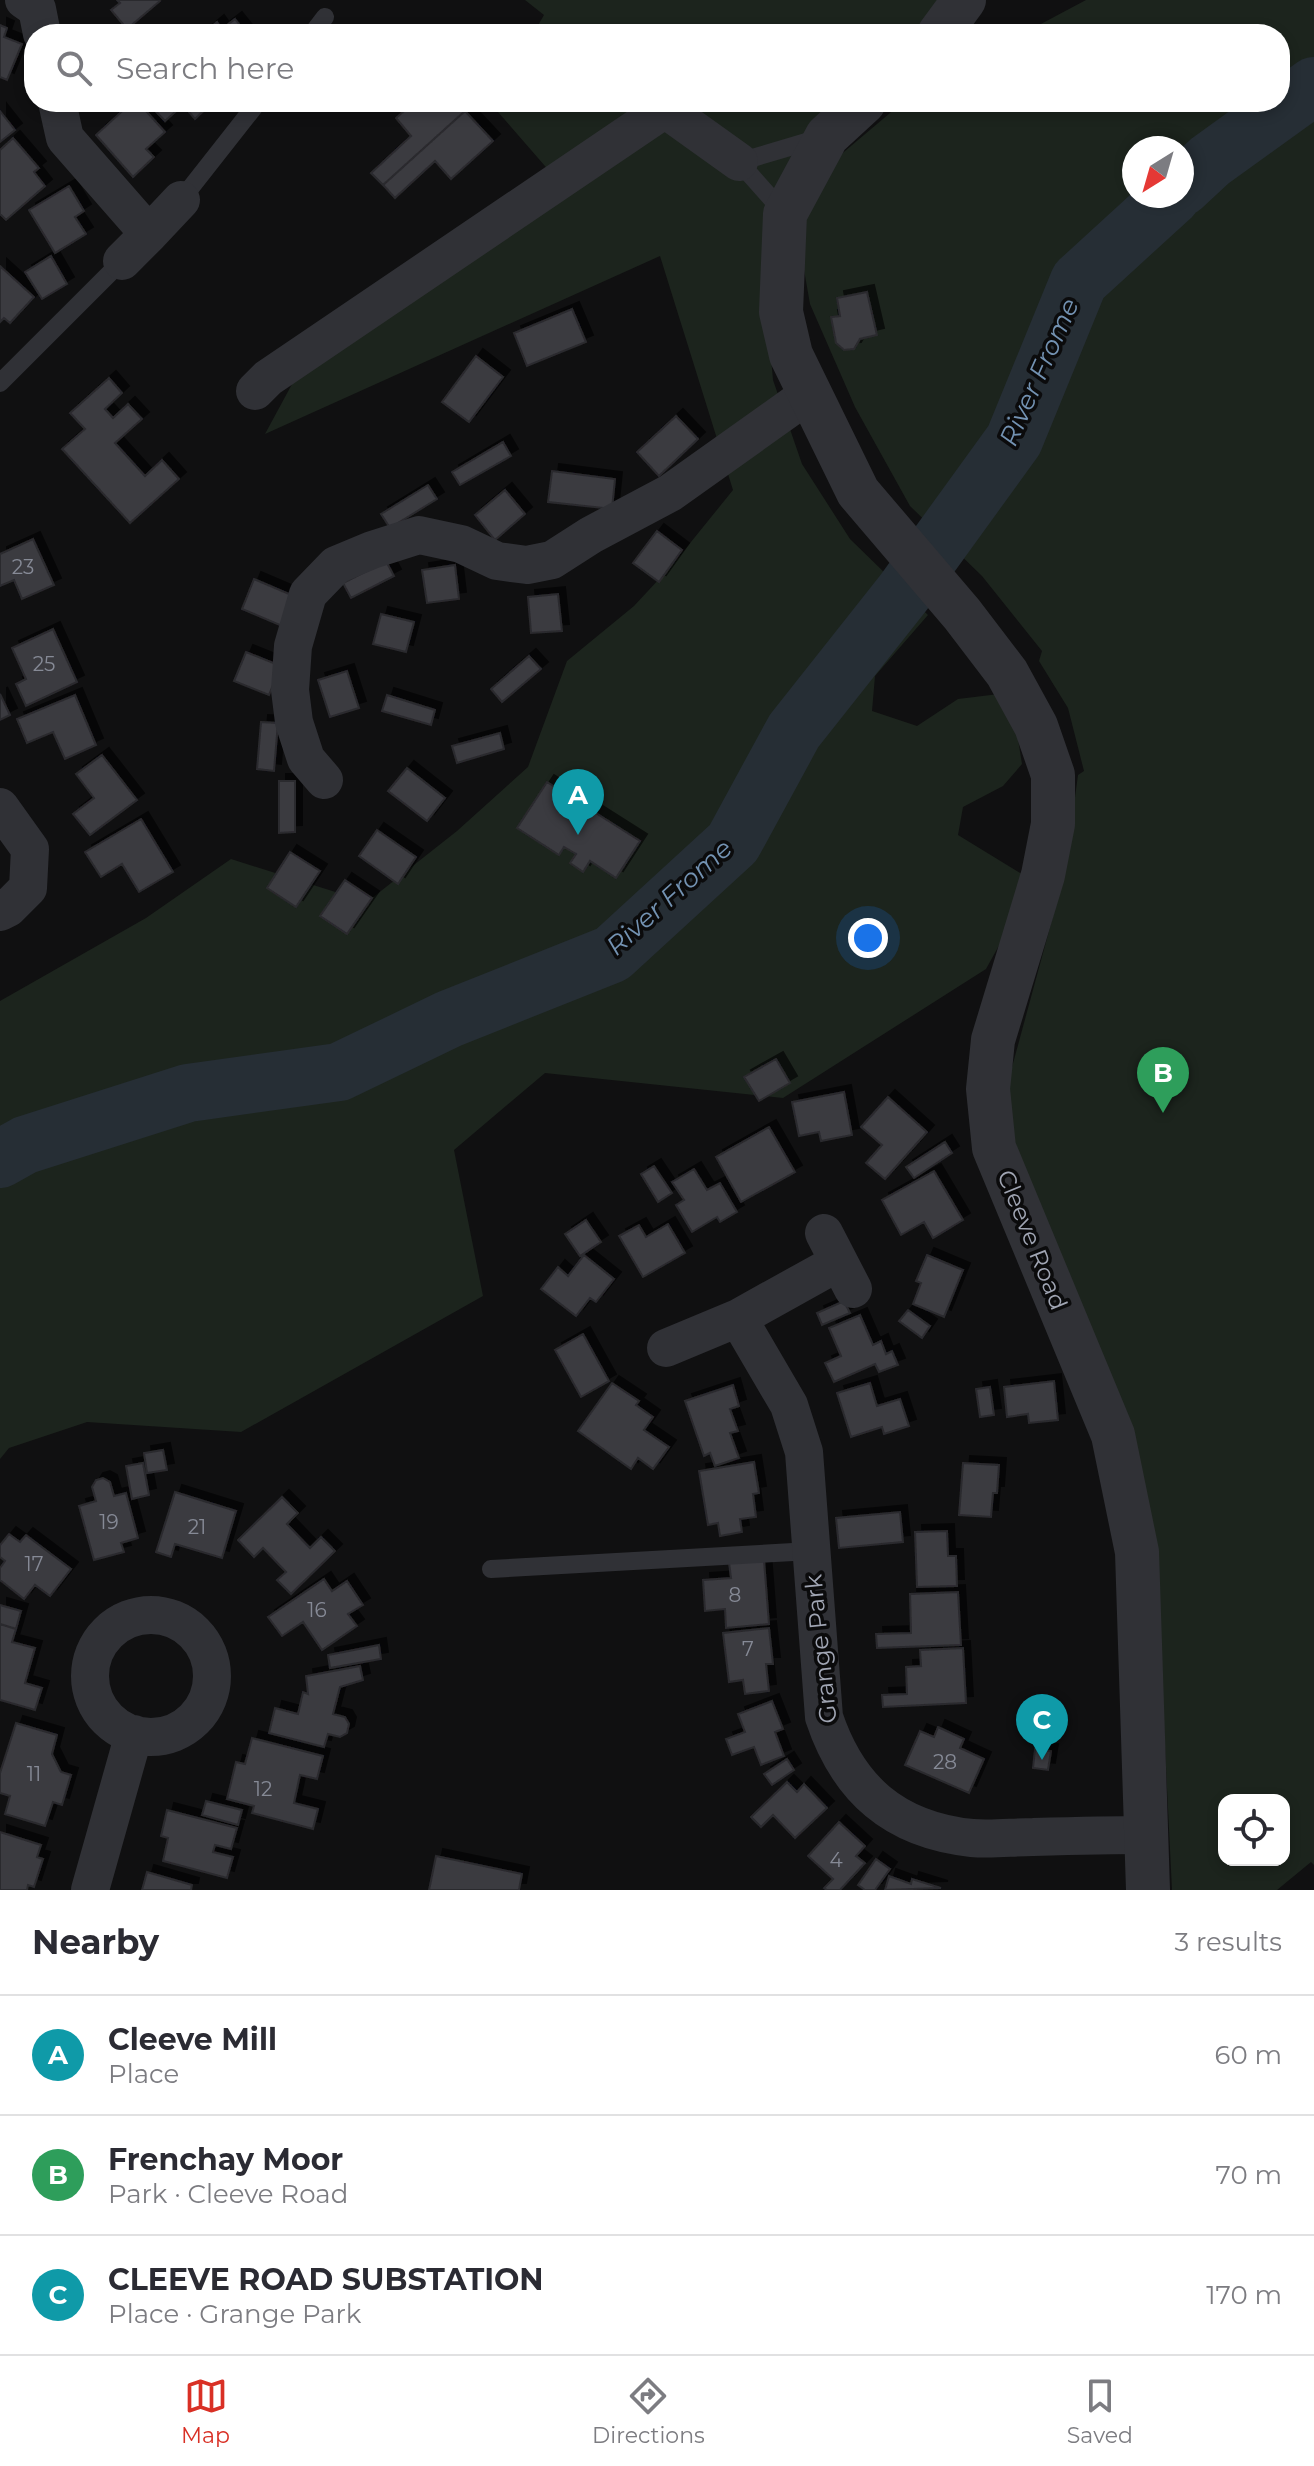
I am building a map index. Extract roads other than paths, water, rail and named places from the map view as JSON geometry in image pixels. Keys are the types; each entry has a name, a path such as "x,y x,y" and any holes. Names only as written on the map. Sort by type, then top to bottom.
{"street":[{"path":"24,0 37,9 40,24"},
{"path":"946,24 964,0"},
{"path":"59,112 65,138 149,234"},
{"path":"255,391 268,378 661,112"},
{"path":"669,112 739,162"},
{"path":"785,214 827,136 853,112"},
{"path":"122,261 181,200"},
{"name":"Cleeve Road","path":"785,214 781,312 791,355 809,394 858,492 962,614 1007,673 1036,726 1053,775 1053,824 1043,875 993,1040 988,1089 994,1148 1113,1435 1137,1552 1148,1890"},
{"path":"324,780 306,759 294,722 290,690 293,646 308,594 336,565 419,535 461,544 497,561 527,565 552,560 591,535 670,493 809,394"},
{"path":"0,807 30,849 28,888 0,912"},
{"path":"666,1348 738,1318 839,1261"},
{"name":"Grange Park","path":"738,1318 789,1405 804,1452 824,1717 834,1746 867,1793 889,1812 922,1827 972,1838 1145,1835"},
{"path":"90,1890 134,1734"}],"lane":[{"path":"320,24 325,17"},
{"path":"181,200 250,112"},
{"path":"785,214 739,162 827,136"},
{"path":"0,383 122,261"},
{"path":"491,1569 811,1551"}],"waterway":[{"name":"River Frome","path":"1290,103 1314,86"},
{"name":"River Frome","path":"1194,176 1278,112"},
{"name":"River Frome","path":"0,1159 25,1145 188,1093 339,1072 449,1019 612,954 733,843 794,731 904,592 1014,440 1079,281 1159,208"}],"place":[{"name":"Cleeve Mill","path":"578,835"},
{"name":"Frenchay Moor","path":"1163,1113"},
{"name":"CLEEVE ROAD SUBSTATION","path":"1042,1760"}]}
